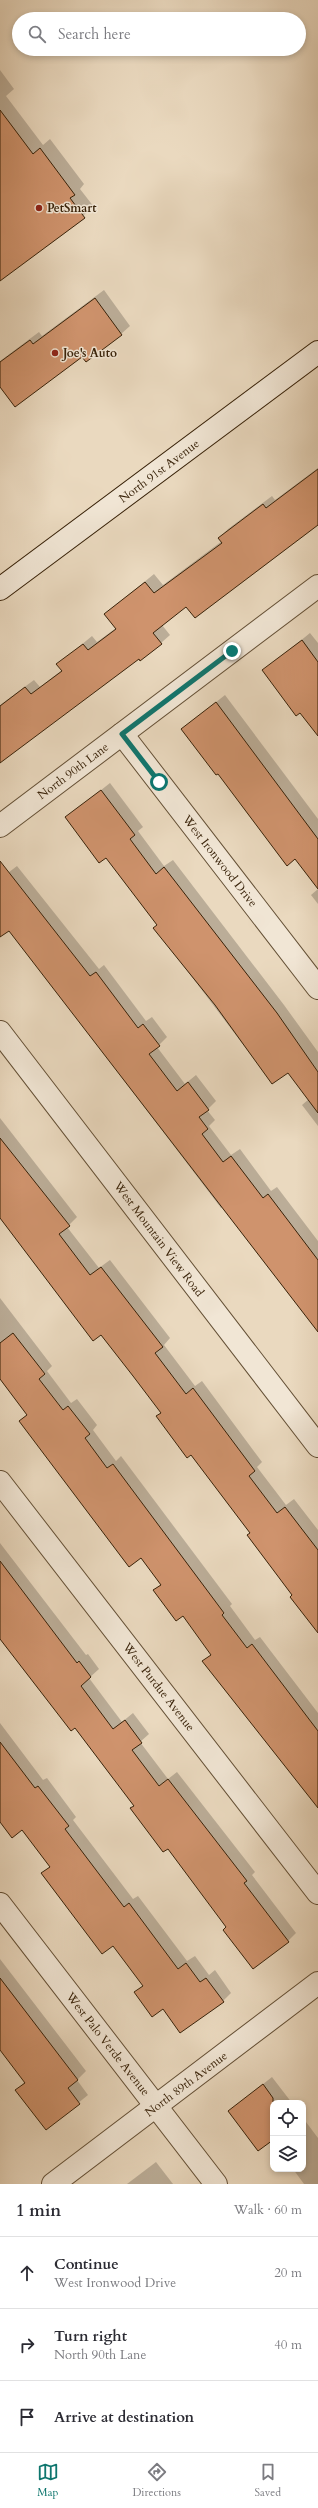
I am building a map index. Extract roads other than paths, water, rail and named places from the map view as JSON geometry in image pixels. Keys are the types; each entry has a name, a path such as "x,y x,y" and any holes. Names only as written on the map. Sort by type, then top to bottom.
{"street":[{"name":"North 91st Avenue","path":"0,589 318,352"},
{"name":"North 90th Lane","path":"0,826 318,587"},
{"name":"West Ironwood Drive","path":"122,734 318,988"},
{"name":"West Mountain View Road","path":"0,1032 318,1446"},
{"name":"West Purdue Avenue","path":"0,1482 318,1893"},
{"name":"West Palo Verde Avenue","path":"0,1904 216,2184"},
{"name":"North 89th Avenue","path":"53,2184 318,1983"}],"place":[{"name":"PetSmart","path":"39,208"},
{"name":"Joe's Auto","path":"55,353"}]}
